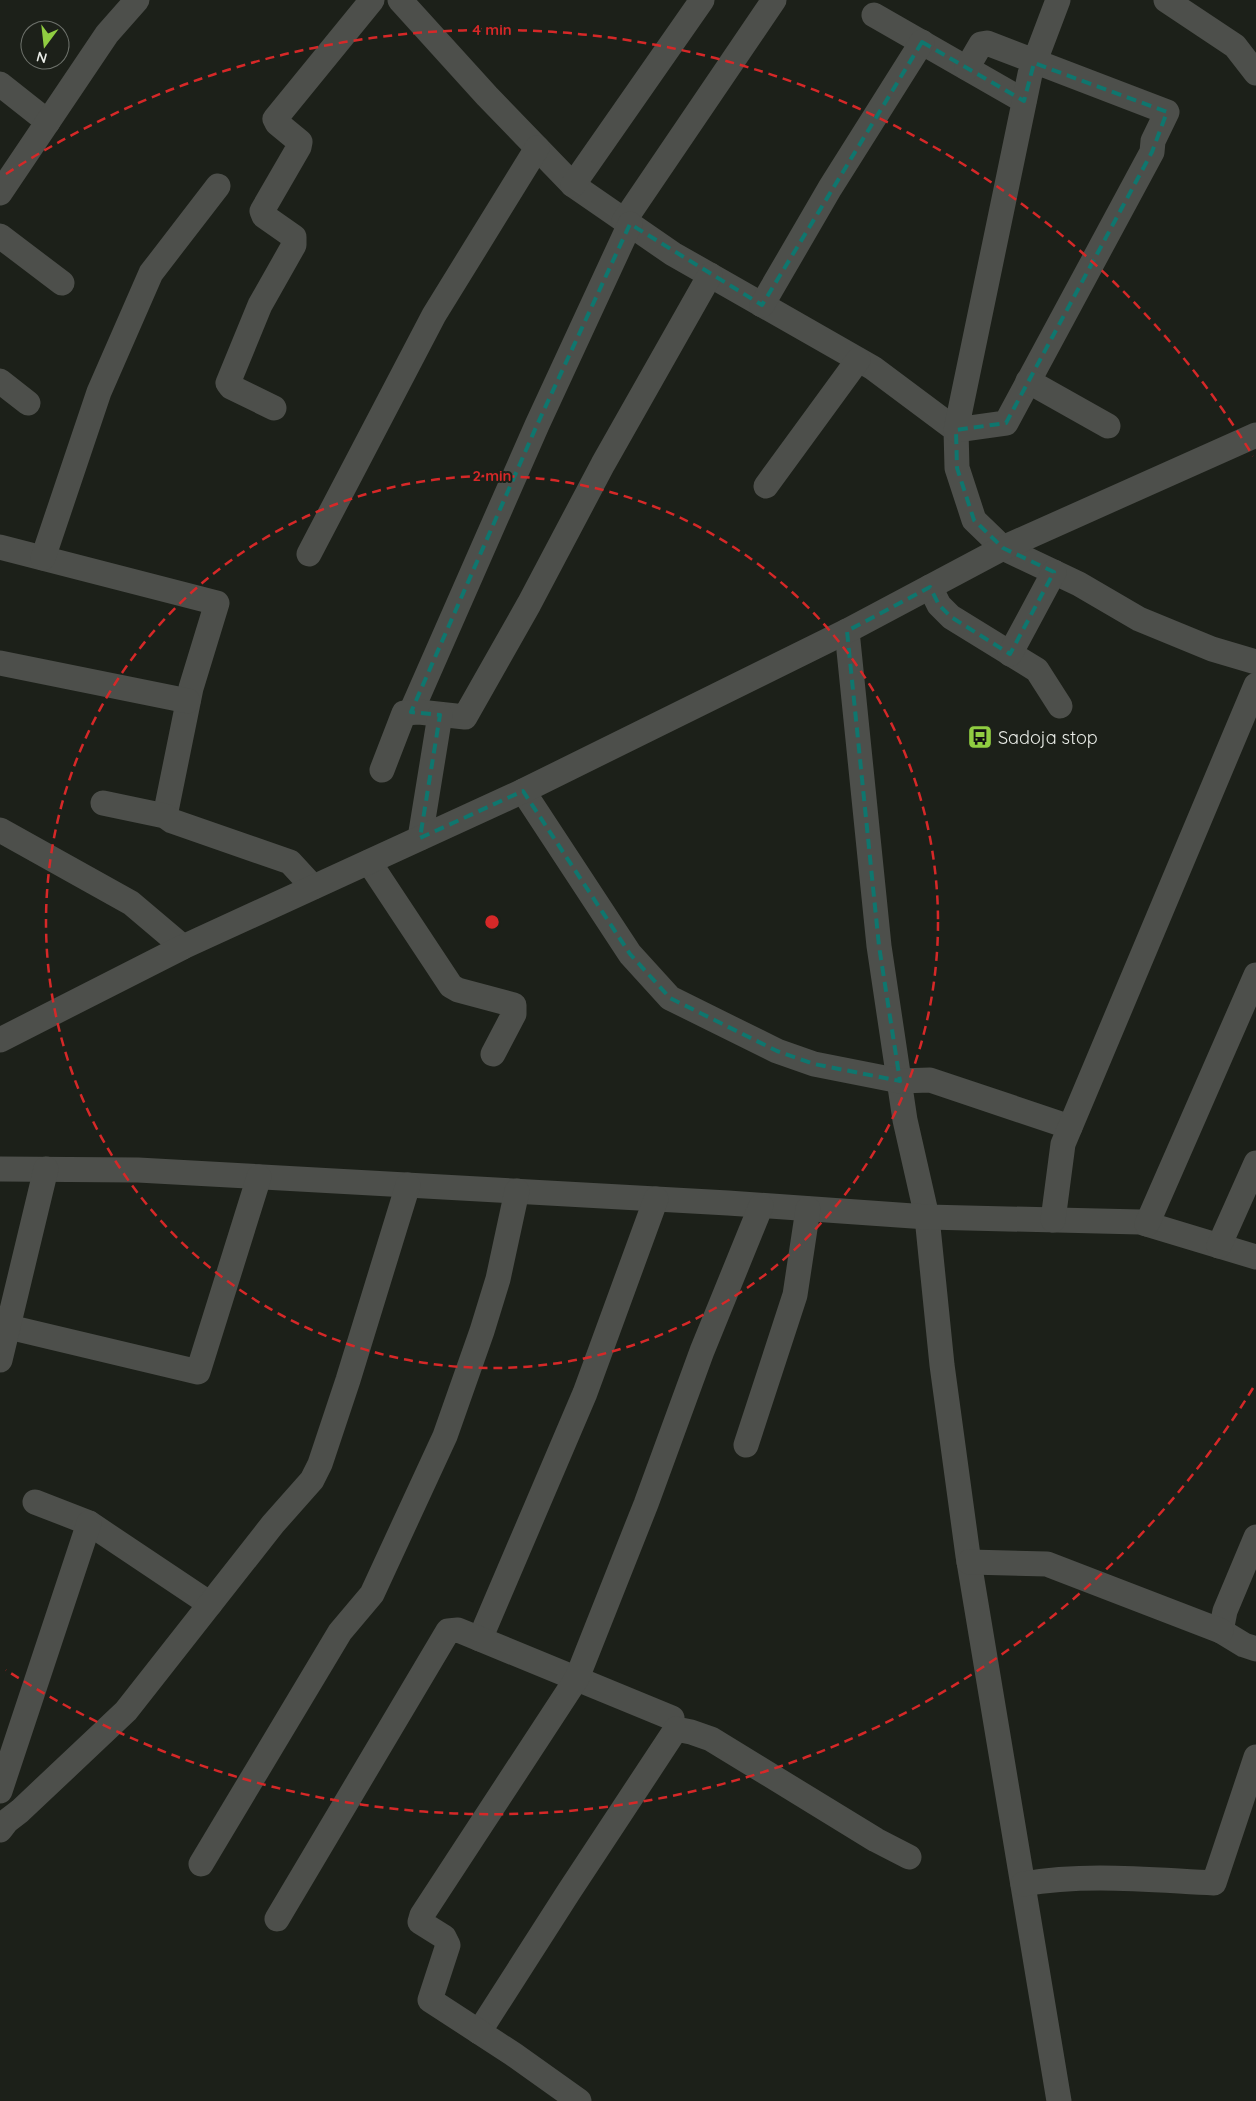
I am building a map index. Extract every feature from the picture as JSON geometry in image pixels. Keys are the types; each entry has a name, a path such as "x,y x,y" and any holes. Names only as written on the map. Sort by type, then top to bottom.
{"street":[{"path":"0,193 107,34 137,0"},
{"path":"274,408 231,387 228,383 260,305 294,245 294,237 264,216 262,211 299,147 300,142 277,123 275,119 372,0"},
{"path":"573,185 702,0"},
{"path":"411,712 627,222 774,0"},
{"path":"1058,0 1034,63 1024,101 956,430 957,468 974,520 1003,548 1054,572 1139,619 1212,649 1256,662"},
{"path":"1166,0 1235,46 1256,73"},
{"path":"412,5 487,96 573,185 673,254 873,368 956,430 1006,422 1152,152 1154,141 1167,112 1034,63 987,43 981,44 967,68"},
{"path":"874,15 1024,101"},
{"path":"762,305 830,188 922,42"},
{"path":"0,84 48,122"},
{"path":"309,554 434,315 537,148"},
{"path":"43,558 99,392 152,273 218,186"},
{"path":"0,236 62,283"},
{"path":"382,770 404,713 465,717 529,604 603,464 710,275"},
{"path":"766,486 858,360"},
{"path":"1028,380 1108,426"},
{"path":"0,381 28,403"},
{"path":"0,1040 183,947 523,791 847,631 1003,548 1256,435"},
{"path":"0,546 216,603 188,701 165,816"},
{"path":"1010,654 1054,572"},
{"path":"930,587 939,606 951,617 1037,670 1060,706"},
{"path":"847,631 879,946 905,1120 927,1217 942,1365 969,1562 1059,2101"},
{"path":"0,663 188,701"},
{"path":"1054,1220 1063,1144 1256,685"},
{"path":"420,838 440,715"},
{"path":"523,791 630,954 670,998 777,1051 814,1064 900,1082 930,1080 1070,1127"},
{"path":"103,804 165,816 181,824 290,862 312,887"},
{"path":"0,830 131,902 183,947"},
{"path":"369,862 451,986 458,990 514,1005 514,1014 493,1054"},
{"path":"1147,1224 1256,975"},
{"path":"1219,1246 1256,1163"},
{"path":"0,1169 138,1170 656,1199 927,1217 1140,1222 1256,1257"},
{"path":"0,1360 4,1326 46,1169"},
{"path":"4,1326 198,1372 259,1177"},
{"path":"0,1830 7,1821 126,1711 273,1524 304,1490 316,1472 348,1380 408,1185"},
{"path":"201,1864 340,1632 372,1594 445,1436 476,1349 498,1279 517,1191"},
{"path":"480,1639 585,1393 656,1199"},
{"path":"579,2101 430,2000 448,1945 444,1937 420,1922 422,1915 576,1678 646,1504 702,1352 761,1206"},
{"path":"746,1445 795,1295 808,1209"},
{"path":"35,1502 89,1523 210,1604"},
{"path":"20,1811 0,1793 89,1523"},
{"path":"1221,1631 1225,1610 1256,1537"},
{"path":"969,1562 1047,1564 1221,1631 1244,1645 1256,1649"},
{"path":"277,1919 448,1631 453,1630 480,1639 672,1718"},
{"path":"479,2032 676,1729 711,1739 876,1840 909,1857"},
{"path":"1024,1884 1043,1880 1088,1877 1214,1883 1256,1758"}],"highlighted area":[{"path":"922,42 1024,101 1034,63 1167,112 1152,152 1006,423 956,430 957,468 974,520 1003,548 1054,572 1010,654 951,617 939,605 930,587 847,631 879,946 900,1081 814,1064 777,1051 670,998 630,954 523,791 420,838 440,715 411,712 537,425 630,224 762,305"}],"place":[{"name":"Sadoja stop","path":"980,737"}]}
